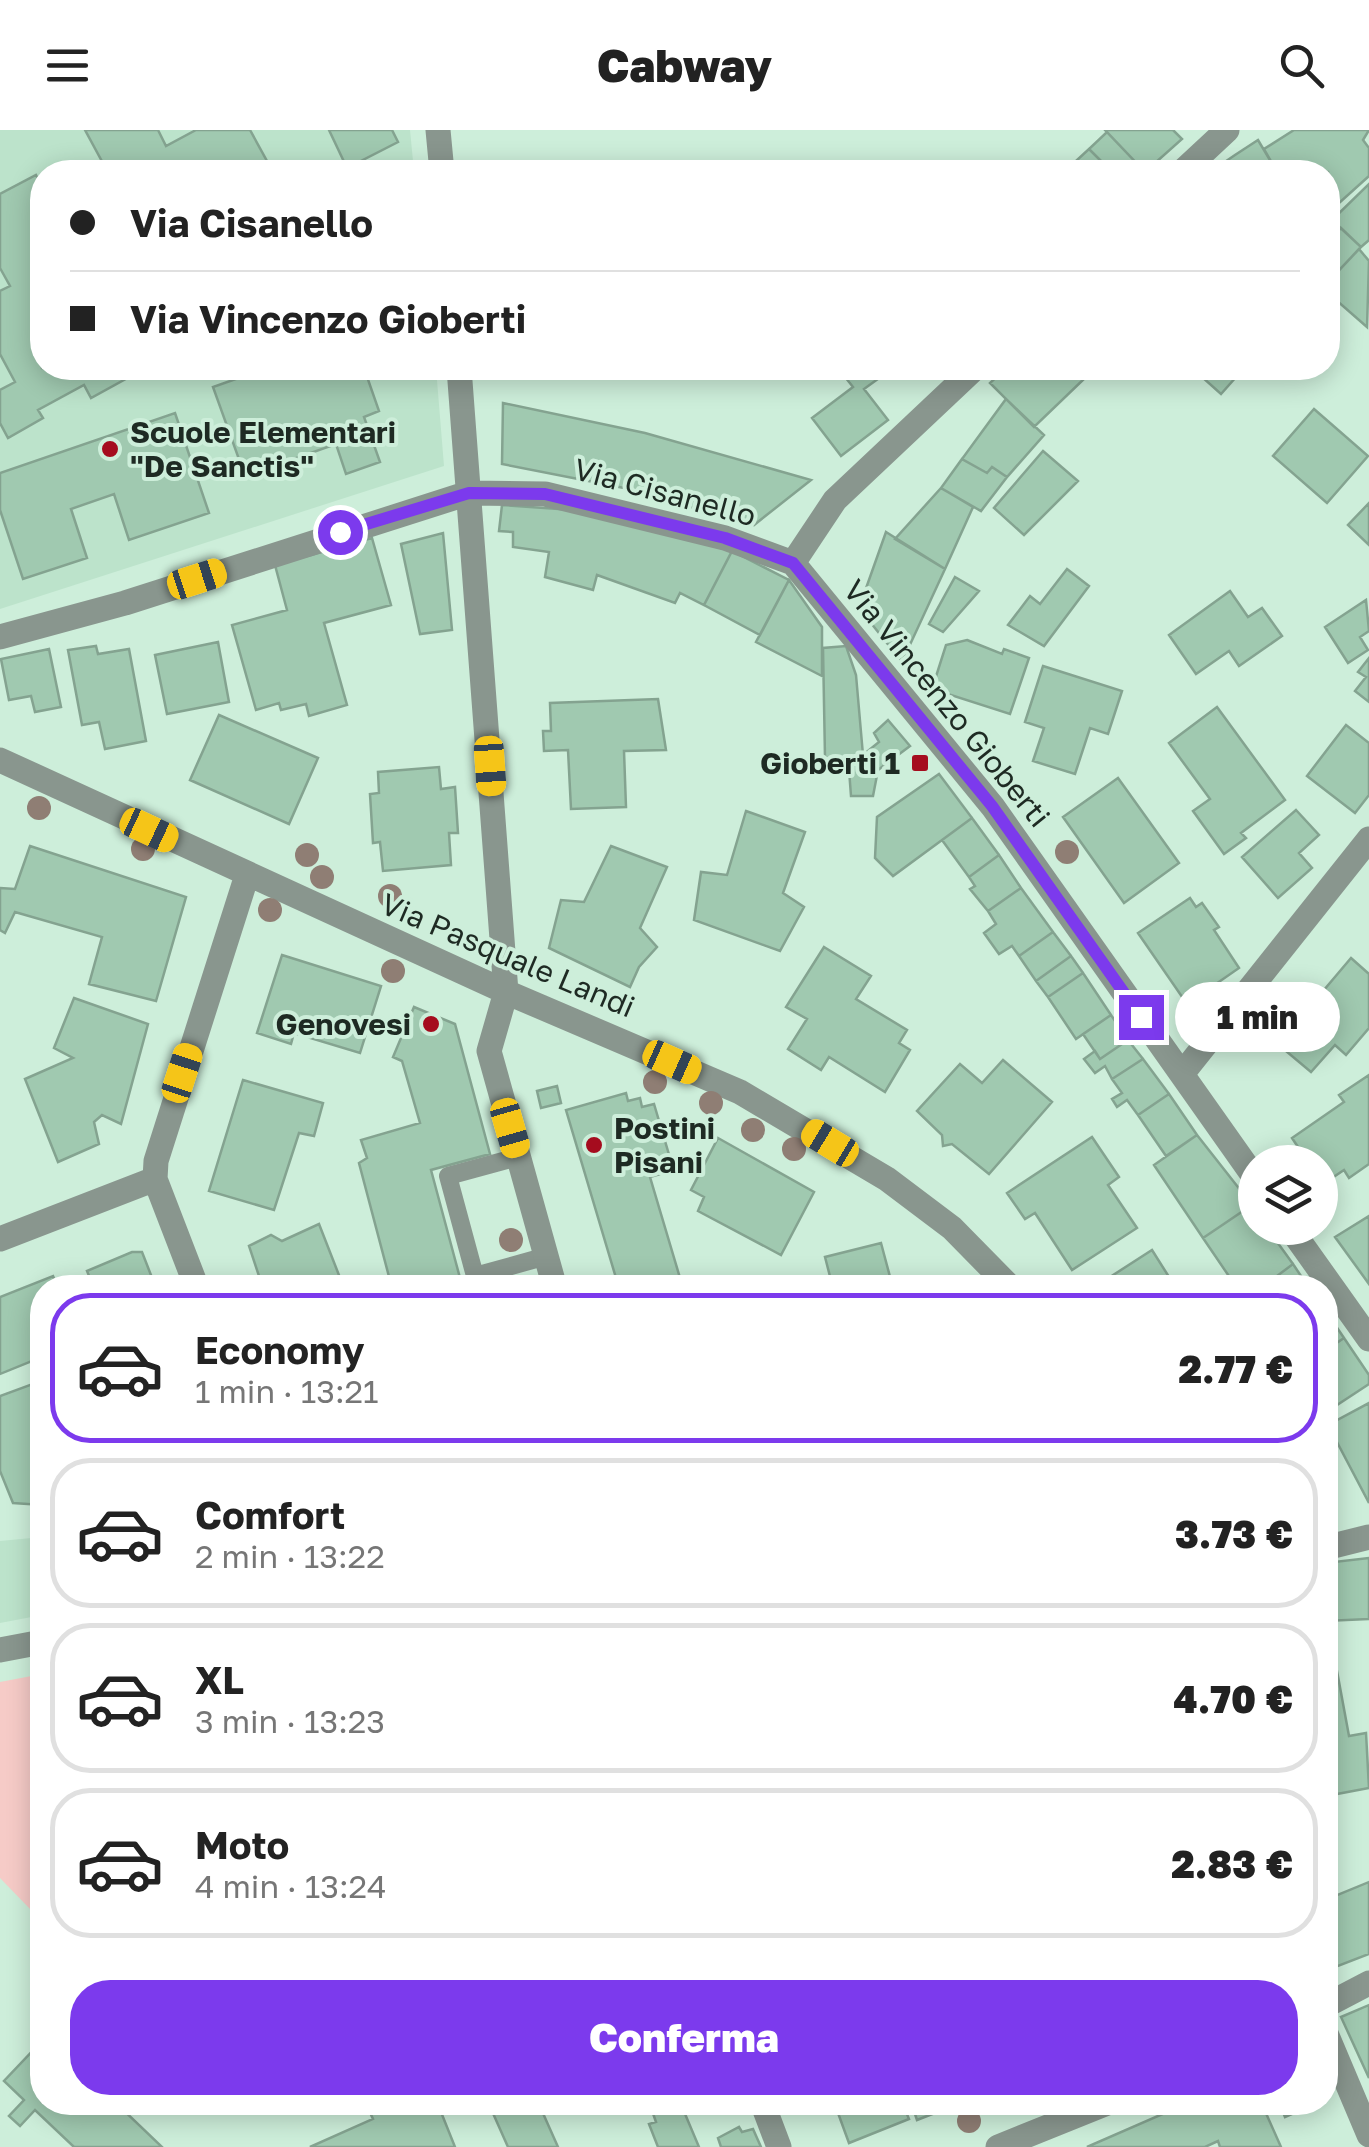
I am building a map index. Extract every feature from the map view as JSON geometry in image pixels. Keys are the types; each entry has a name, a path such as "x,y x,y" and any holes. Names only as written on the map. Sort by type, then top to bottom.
{"street":[{"path":"438,130 441,160"},
{"path":"1195,160 1227,130"},
{"path":"460,380 506,992 489,1050 552,1275"},
{"path":"793,563 836,500 963,380"},
{"name":"Via Cisanello","path":"0,637 125,603 469,493 545,494 725,538 793,563"},
{"name":"Via Vincenzo Gioberti","path":"793,563 992,806 1238,1154"},
{"name":"Via Pasquale Landi","path":"0,760 506,992 740,1092 858,1159 952,1228 998,1275"},
{"path":"1182,1074 1369,840"},
{"path":"192,1275 155,1179 159,1142 247,875"},
{"path":"0,1239 155,1179"},
{"path":"1302,1245 1324,1275"},
{"path":"1338,1295 1369,1338"},
{"path":"1338,1545 1369,1537"},
{"path":"0,1650 30,1644"},
{"path":"1338,1999 1369,1983"},
{"path":"1338,2061 1369,2134"},
{"path":"767,2115 779,2147"},
{"path":"998,2147 1078,2115"}],"lane":[{"path":"475,1275 448,1176 518,1157"},
{"path":"479,1275 547,1256"}],"shaded area":[{"name":"Scuole Elementari \"De Sanctis\"","path":"0,130 410,130 413,160 30,160 30,380 437,380 444,466 0,609"},
{"path":"30,1538 30,1617 0,1623 0,1541"},
{"path":"30,1676 30,1909 0,1878 0,1682"}],"building":[{"path":"85,130 158,130 166,146 196,130 250,130 266,160 101,160"},
{"path":"329,130 392,130 398,142 363,160 343,160"},
{"path":"1105,130 1173,130 1182,139 1158,160 1134,160"},
{"path":"1294,130 1369,130 1363,140 1369,148 1369,176 1340,202 1340,160 1270,160 1264,149"},
{"path":"1107,132 1134,160 1100,160 1089,149"},
{"path":"1258,140 1270,160 1228,160"},
{"path":"1089,149 1100,160 1077,160"},
{"path":"30,178 30,380 124,380 91,398 84,385 38,410 43,418 8,438 0,423 0,390 15,382 0,354 0,291 10,286 0,268 0,194"},
{"path":"1369,184 1369,240 1361,247 1340,227 1340,212"},
{"path":"1340,229 1361,247 1340,269"},
{"path":"1359,249 1369,261 1367,327 1340,303 1340,269"},
{"path":"233,380 368,380 379,411 364,417 380,462 346,474 336,444 245,476 213,387"},
{"path":"847,380 876,380 864,389 888,420 841,456 812,418 853,387"},
{"path":"993,380 1083,380 1034,427 990,383"},
{"path":"1205,380 1233,380 1221,394"},
{"path":"1006,399 1044,435 1007,477 992,467 987,473 962,459"},
{"path":"503,403 645,433 811,480 754,525 624,488 502,464"},
{"path":"1314,409 1368,456 1327,503 1273,456"},
{"path":"175,413 209,513 129,540 114,494 71,509 87,558 23,579 0,510 0,473"},
{"path":"1043,451 1078,481 1024,535 994,508"},
{"path":"962,459 987,473 992,467 1007,477 981,511 941,488"},
{"path":"941,488 973,507 945,569 895,539"},
{"path":"1369,503 1369,545 1348,525"},
{"path":"502,505 587,511 732,551 704,605 680,593 675,603 597,575 593,590 545,577 549,552 513,547 513,532 499,531"},
{"path":"886,532 945,569 902,662 859,608"},
{"path":"443,533 452,630 420,634 401,544"},
{"path":"372,538 391,605 324,623 347,705 309,716 306,704 281,710 279,703 256,710 232,625 287,610 275,565"},
{"path":"732,551 789,580 760,635 704,605"},
{"path":"1067,569 1089,586 1044,646 1008,625 1030,596 1040,604"},
{"path":"955,577 979,591 943,632 929,624"},
{"path":"789,580 822,627 822,676 756,642"},
{"path":"1230,591 1248,617 1262,608 1282,636 1239,666 1229,651 1196,674 1169,635"},
{"path":"1366,600 1369,631 1360,637 1368,650 1348,663 1325,627"},
{"path":"967,640 1002,654 1004,649 1029,658 1010,714 932,689 946,645"},
{"path":"218,642 229,702 167,714 155,655"},
{"path":"96,646 98,654 129,649 146,741 105,749 99,722 82,725 68,650"},
{"path":"846,646 856,675 863,755 825,758 823,648"},
{"path":"49,649 61,707 35,712 31,696 9,700 1,659"},
{"path":"1369,658 1369,702 1355,691 1366,677 1358,672"},
{"path":"1043,666 1122,691 1108,734 1090,728 1075,774 1033,761 1044,728 1025,722"},
{"path":"658,699 666,750 624,751 626,807 571,809 568,750 544,751 543,731 551,731 550,703"},
{"path":"1217,707 1285,800 1241,833 1246,838 1224,854 1193,811 1210,799 1169,743"},
{"path":"219,715 318,758 289,824 190,780"},
{"path":"888,720 910,746 878,770 873,796 851,796 848,756 863,755 879,742 874,733"},
{"path":"1346,725 1369,743 1369,795 1355,813 1307,776"},
{"path":"439,767 441,789 455,787 458,833 449,833 451,865 383,871 380,842 373,843 370,794 379,793 378,772"},
{"path":"939,774 972,818 893,876 875,858 877,817"},
{"path":"1118,778 1179,863 1124,903 1063,817"},
{"path":"1296,810 1319,835 1299,853 1312,868 1278,898 1242,857"},
{"path":"746,811 805,832 783,893 804,907 780,951 694,920 701,872 727,875"},
{"path":"972,818 999,855 969,877 942,840"},
{"path":"30,846 186,897 156,1001 89,984 102,937 15,912 5,933 0,930 0,888 15,889"},
{"path":"611,846 667,867 640,928 657,947 639,967 630,987 549,948 561,900 584,902"},
{"path":"999,855 1021,888 988,911 970,889 975,886 969,877"},
{"path":"1021,888 1053,932 1019,956 1012,946 999,954 984,933 996,924 988,911"},
{"path":"1190,898 1196,907 1202,903 1219,927 1214,930 1239,968 1187,1004 1138,933"},
{"path":"1053,932 1071,956 1036,981 1019,956"},
{"path":"824,947 871,976 856,999 907,1030 899,1043 910,1050 885,1092 829,1057 821,1070 788,1049 807,1019 786,1007"},
{"path":"282,955 381,986 360,1053 294,1033 291,1044 257,1033"},
{"path":"1071,956 1083,973 1048,997 1036,981"},
{"path":"1351,958 1369,974 1369,1028 1346,1055 1335,1045 1311,1072 1255,1025 1284,991 1307,1010"},
{"path":"1083,973 1111,1015 1076,1039 1048,997"},
{"path":"74,998 148,1024 121,1124 102,1115 94,1122 99,1144 58,1162 25,1079 73,1058 54,1048"},
{"path":"414,1007 455,1024 490,1154 431,1170 459,1275 389,1275 359,1163 367,1158 361,1140 420,1123 402,1061 393,1057"},
{"path":"1111,1015 1128,1040 1100,1059 1083,1034"},
{"path":"1128,1040 1143,1059 1112,1079 1105,1066 1095,1073 1084,1059 1095,1051 1100,1059"},
{"path":"1143,1059 1169,1094 1138,1115 1127,1100 1117,1107 1112,1099 1122,1093 1112,1079"},
{"path":"1003,1060 1052,1102 989,1174 952,1144 943,1146 942,1135 917,1111 960,1064 982,1083"},
{"path":"1369,1075 1369,1164 1349,1178 1344,1170 1338,1174 1338,1145 1297,1145 1292,1138 1344,1102 1339,1095"},
{"path":"243,1080 323,1103 314,1136 299,1133 274,1210 209,1191"},
{"path":"557,1086 561,1103 541,1108 537,1091"},
{"path":"626,1093 628,1101 640,1098 642,1107 654,1104 670,1158 664,1173 650,1177 679,1275 615,1275 566,1110"},
{"path":"1169,1094 1197,1135 1166,1156 1138,1115"},
{"path":"1197,1135 1238,1187 1238,1214 1203,1238 1154,1165"},
{"path":"1092,1137 1119,1177 1108,1185 1137,1228 1072,1270 1035,1213 1025,1219 1007,1193"},
{"path":"718,1138 814,1192 781,1255 698,1211 704,1197 691,1190"},
{"path":"1238,1214 1238,1245 1279,1245 1293,1264 1278,1275 1228,1275 1203,1238"},
{"path":"1369,1216 1369,1284 1338,1241 1338,1235"},
{"path":"319,1224 339,1275 259,1275 249,1246 271,1235 282,1241"},
{"path":"881,1243 890,1275 830,1275 825,1257"},
{"path":"1152,1250 1168,1275 1113,1275"},
{"path":"132,1252 142,1252 151,1275 89,1275 87,1271"},
{"path":"1293,1264 1300,1275 1278,1275"},
{"path":"30,1285 30,1362 0,1374 0,1297"},
{"path":"1344,1338 1369,1375 1369,1384 1338,1404 1338,1342"},
{"path":"30,1385 30,1504 13,1503 0,1471 0,1396"},
{"path":"1369,1403 1369,1503 1338,1444 1338,1420"},
{"path":"1369,1558 1369,1619 1338,1620 1338,1562"},
{"path":"1338,1676 1349,1736 1366,1733 1369,1788 1338,1794"},
{"path":"1369,1882 1369,1954 1338,1966 1338,1895"},
{"path":"1369,2005 1369,2078 1341,2017"},
{"path":"30,2054 30,2115 20,2126 9,2116 24,2100 4,2081"},
{"path":"40,2115 129,2115 162,2147 74,2147"},
{"path":"371,2115 442,2115 455,2147 310,2147 373,2119"},
{"path":"494,2115 544,2115 558,2147 508,2147"},
{"path":"654,2115 685,2115 699,2147 658,2147 649,2124 656,2122"},
{"path":"839,2115 907,2115 909,2119 849,2143"},
{"path":"1160,2115 1267,2115 1281,2147 1220,2147 1218,2141 1205,2147 1087,2147"},
{"path":"739,2127 742,2132 753,2129 761,2147 721,2147 718,2138"}],"place":[{"name":"Scuole Elementari \"De Sanctis\"","path":"110,449"},
{"name":"Gioberti 1","path":"920,763"},
{"name":"Genovesi","path":"431,1024"},
{"name":"Postini Pisani","path":"594,1145"}],"route":[{"path":"340,532 469,493 545,494 725,538 793,563 992,806 1141,1017"}]}
